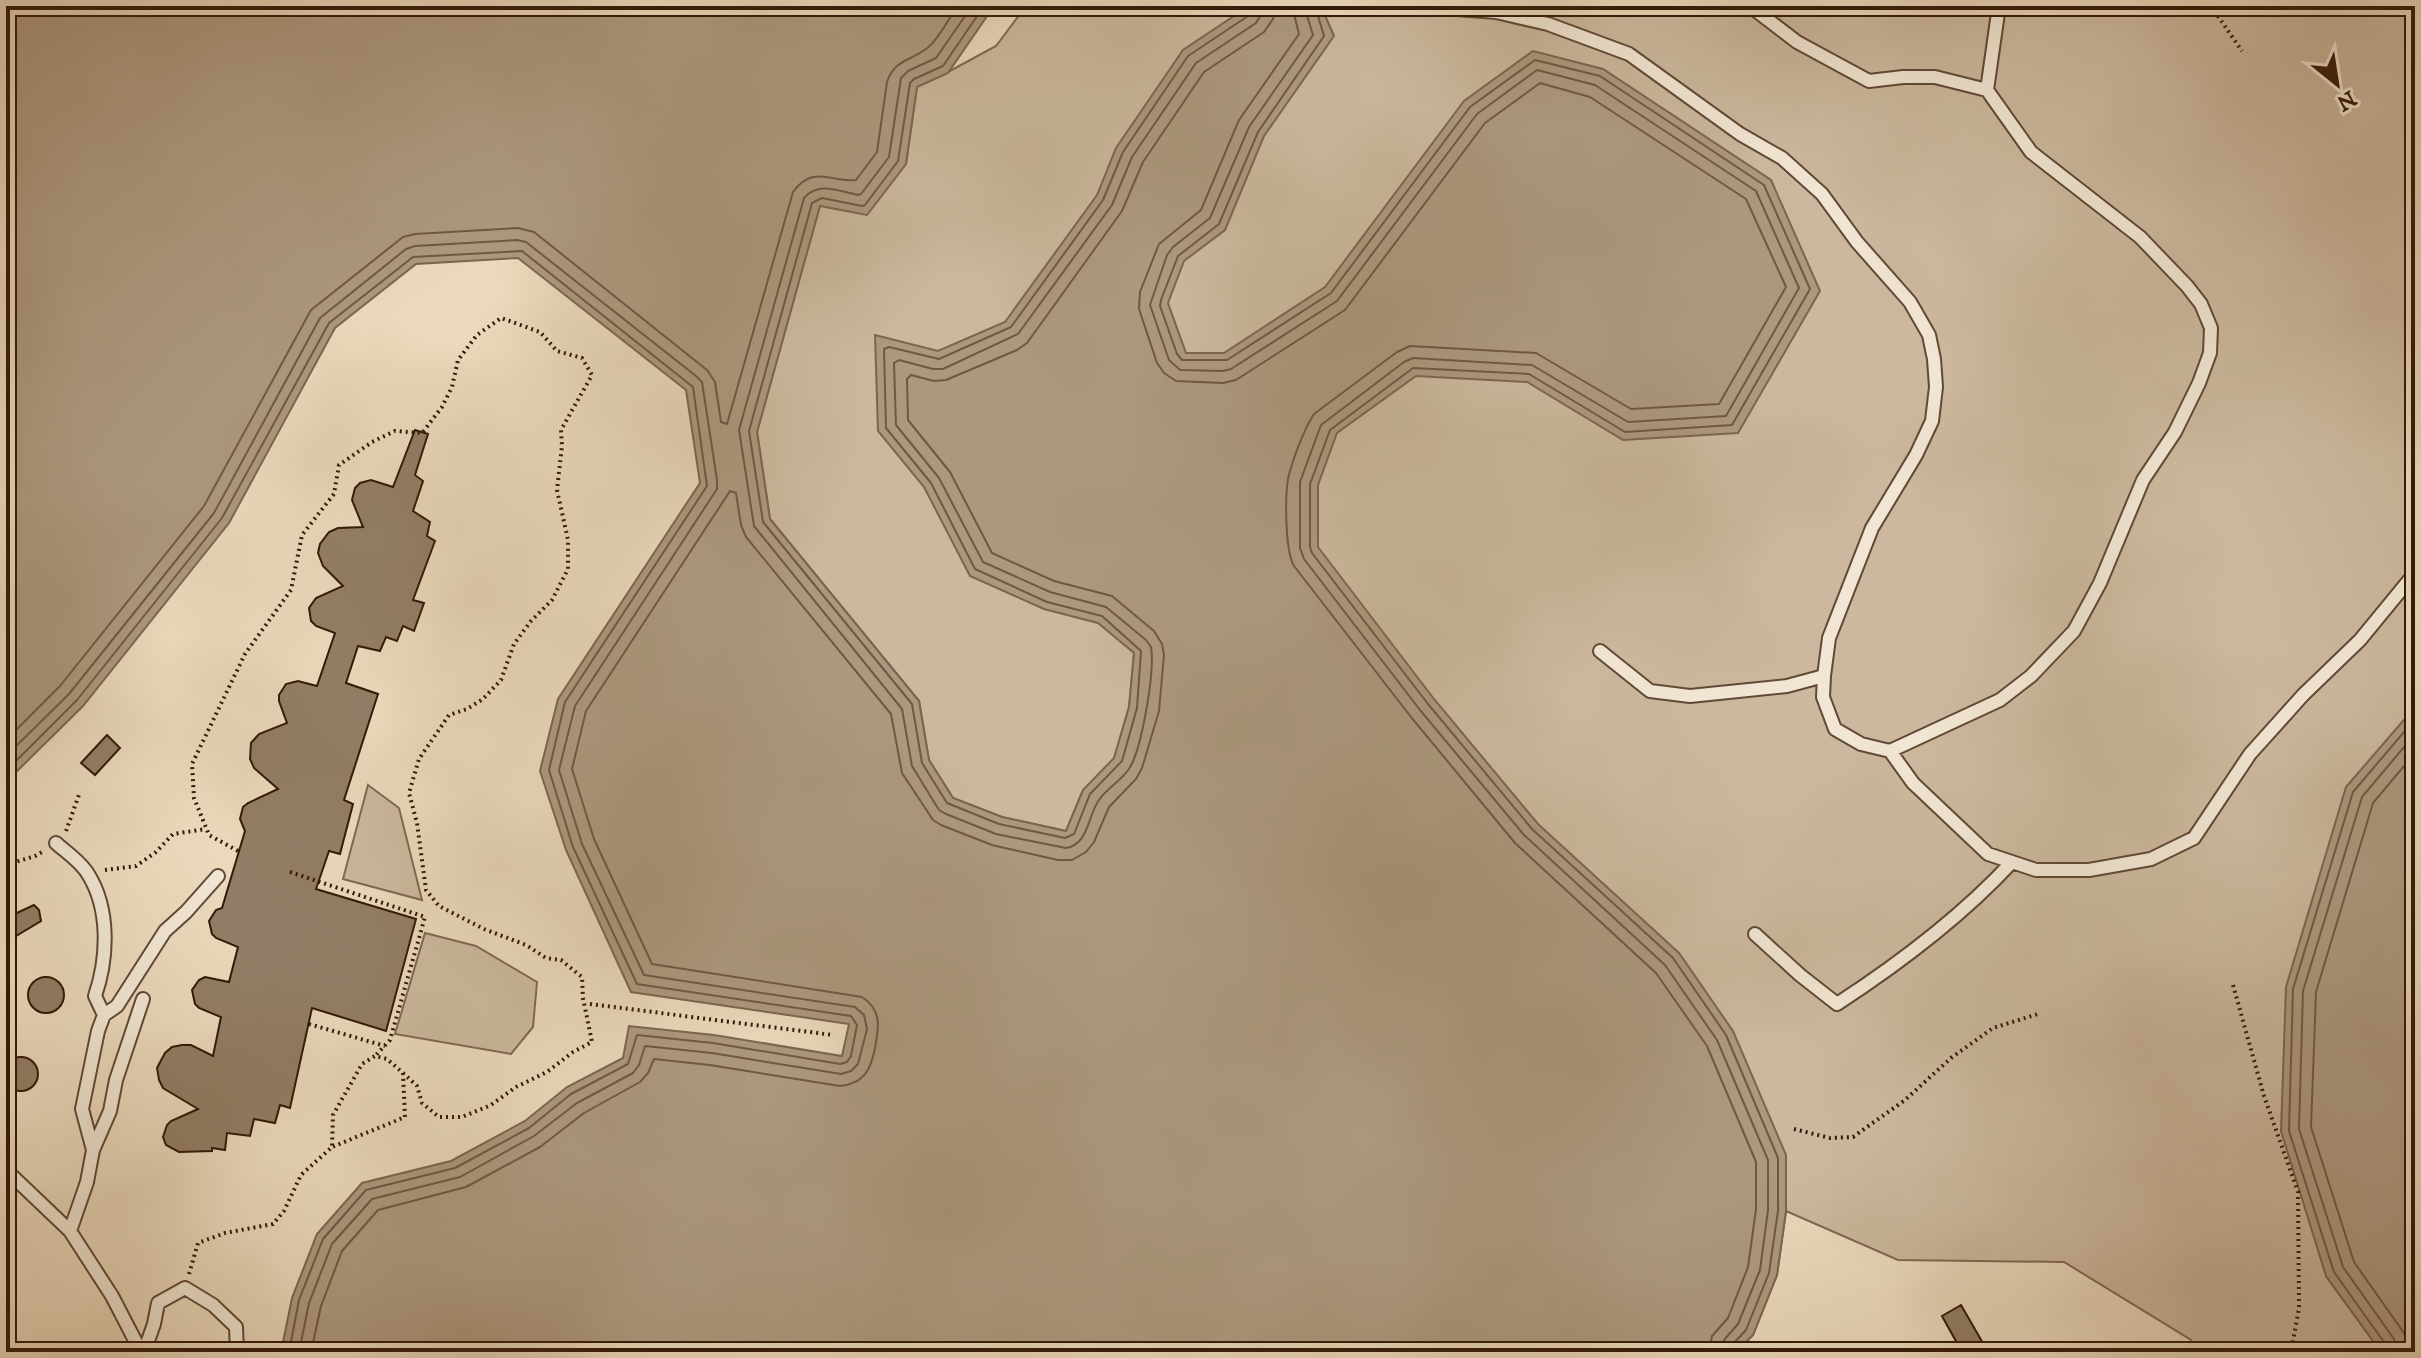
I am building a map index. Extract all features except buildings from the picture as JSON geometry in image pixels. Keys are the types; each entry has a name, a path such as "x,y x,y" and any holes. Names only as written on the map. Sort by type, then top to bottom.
{"lane":[{"path":"1440,6 1496,12 1548,24 1629,54 1740,134 1782,158 1822,194 1857,242 1910,302 1929,335 1936,387 1932,421 1916,455 1872,528 1829,638 1823,697 1835,729 1861,744 1890,751 1913,783 1988,854 2036,870 2089,870 2151,859 2194,838 2250,754 2303,695 2360,640 2415,573"},
{"path":"1750,6 1797,42 1869,81 1935,77 1987,90 2031,152 2140,237 2187,286 2201,304 2211,328 2210,353 2199,383 2175,432 2143,480 2100,583 2074,631 2031,676 2000,700 1890,751"},
{"path":"1987,90 1999,6"},
{"path":"1600,651 1650,691 1690,696 1787,686 1824,676"},
{"path":"56,843 87,871 99,896 105,937 102,975 95,996 104,1015"},
{"path":"1755,934 1837,1004 1885,973 1971,903 2012,862"},
{"path":"93,1150 82,1109 104,1015 117,1006 165,931 218,876"},
{"path":"70,1231 143,999"},
{"path":"6,1170 70,1231 112,1296 142,1352"},
{"path":"142,1352 154,1324 158,1303 185,1288 213,1305 236,1327 237,1352"}],"path":[{"path":"2211,6 2242,51"},
{"path":"238,851 209,835 194,798 192,764 245,654 291,590 302,535 334,494 339,465 372,442 395,431 422,433 442,407 452,387 458,360 477,335 501,318 540,332 557,351 582,358 592,375 561,430 558,466 557,490 568,540 568,569 552,600 514,644 501,680 483,699 449,715 419,759 409,793 417,823 426,890 439,906 456,916 526,945 546,958 561,960 582,977 592,1042 491,1105 462,1117 439,1117 422,1103 417,1086 387,1059 375,1056"},
{"path":"87,871 136,866 156,852 173,834 206,829"},
{"path":"290,872 425,917 390,1040 362,1064 333,1115 332,1147"},
{"path":"2233,985 2264,1096 2298,1192 2299,1308 2291,1352"},
{"path":"590,1004 833,1035"},
{"path":"1794,1129 1830,1138 1853,1137 1905,1100 1951,1058 1993,1028 2038,1014"},
{"path":"309,1024 385,1046"},
{"path":"185,1288 198,1243 225,1233 273,1224 284,1211 301,1175 332,1147 405,1117 403,1073"}],"shaded area":[{"path":"1026,6 2415,6 2415,771 2326,1276 2381,1352 2194,1352 2191,1340 2064,1262 1898,1260 1786,1211 1777,1275 1753,1335 1736,1352 1134,654 1129,707 1114,759 1083,790 1066,831 1002,817 953,798 929,760 919,701 770,519 757,432 820,205 906,164 917,86 996,46"},
{"path":"368,785 399,808 422,900 343,879"},
{"path":"425,933 476,946 537,982 533,1027 511,1054 395,1034"}],"water":[{"path":"6,6 994,6 948,73 917,87 906,164 867,215 820,206 757,432 770,519 919,701 929,760 953,798 1002,817 1066,831 1083,790 1114,758 1129,707 1134,653 1098,623 1044,609 970,576 924,487 878,431 875,335 938,351 1005,322 1097,195 1116,148 1183,50 1249,6 1321,6 1334,36 1264,136 1225,230 1184,261 1168,303 1186,353 1224,353 1325,287 1464,101 1533,51 1603,69 1771,180 1820,291 1738,433 1623,440 1527,382 1416,376 1337,433 1318,485 1318,547 1434,699 1538,824 1679,953 1733,1031 1786,1155 1786,1211 1777,1275 1753,1335 1736,1352 281,1352 292,1298 317,1234 362,1183 451,1161 525,1121 567,1087 623,1058 629,1026 714,1035 842,1056 849,1024 631,992 566,850 540,771 558,699 700,483 686,390 518,258 416,264 335,328 229,523 83,706 6,782"},
{"path":"2415,707 2415,1352 2381,1352 2326,1276 2281,1131 2286,987 2346,787"}]}
